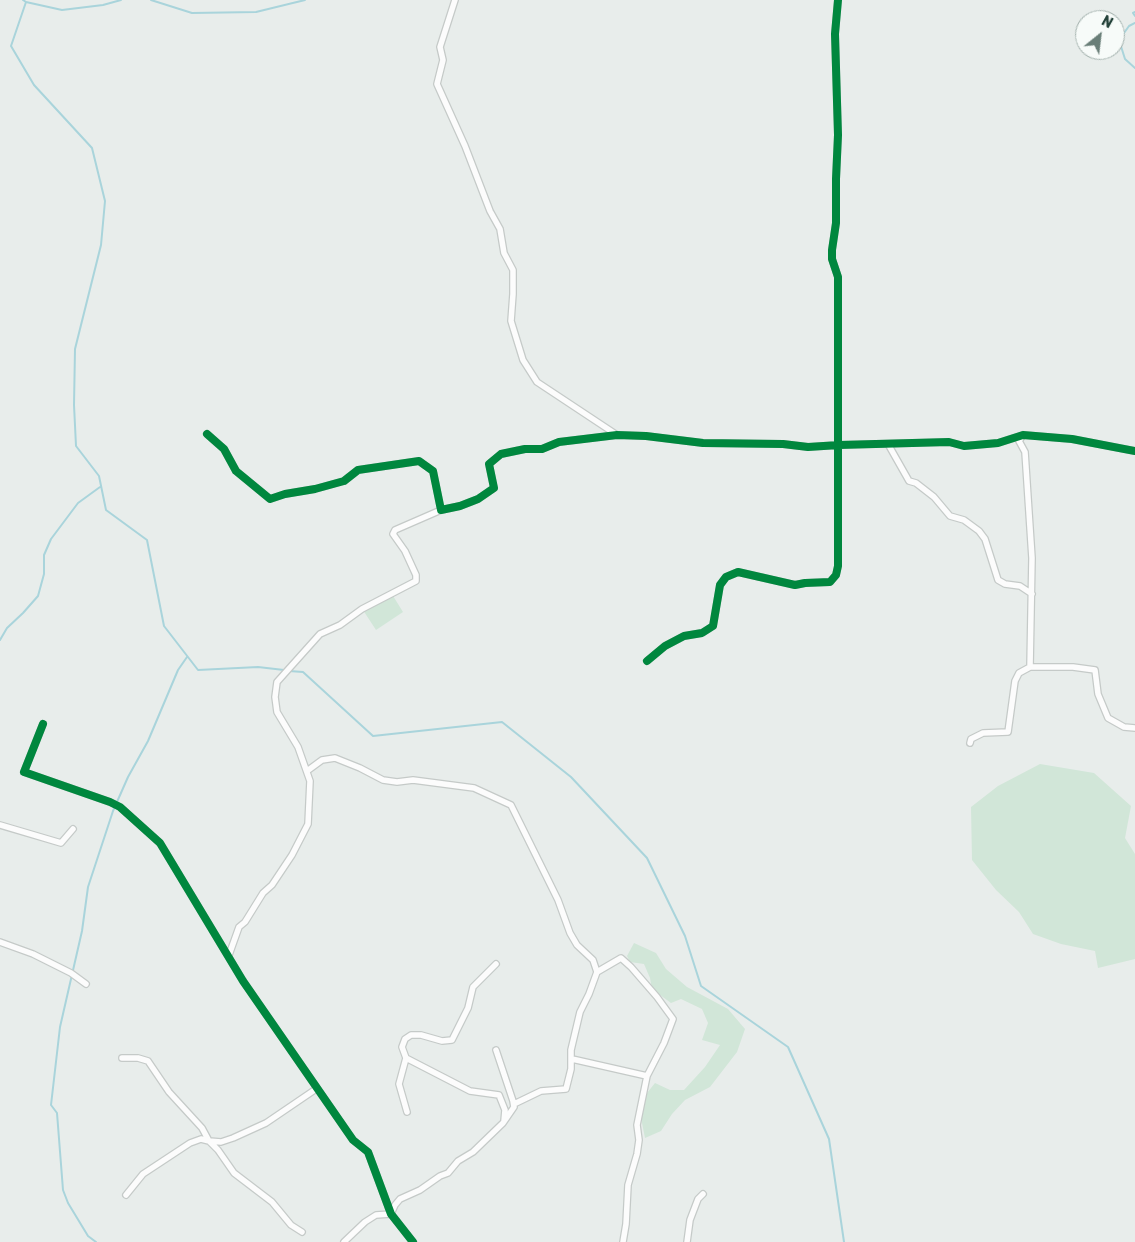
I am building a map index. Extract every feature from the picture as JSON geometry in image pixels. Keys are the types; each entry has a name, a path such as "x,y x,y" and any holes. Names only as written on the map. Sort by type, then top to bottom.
{"street":[{"path":"455,0 440,47 443,60 437,84 465,146 490,211 500,229 504,253 513,270 514,294 511,320 523,360 536,382 616,434"},
{"path":"647,661 665,646 684,636 702,633 713,626 720,585 726,577 738,572 795,586 805,583 830,582 836,575 838,566 838,277 832,259 832,250 836,223 838,135 834,34 838,0"},
{"path":"207,434 224,449 236,471 270,499 344,481 358,470 419,461 433,471 441,510"},
{"path":"228,955 239,927 263,893 272,885 292,855 308,824 310,781 298,747 277,712 275,697 278,682 320,634 340,625 362,609 416,581 416,574 405,551 393,534 395,530 441,510 469,503 494,488 489,464 501,454 525,449 542,449 559,442 616,434 703,443 783,444 808,447 949,442 964,446 998,443 1023,435 1072,439 1135,451"},
{"path":"1023,435 1019,441 1024,452 1032,558 1030,667"},
{"path":"888,444 909,482 916,483 934,497 950,516 964,520 979,531 985,539 998,580 1005,584 1020,586 1032,594"},
{"path":"970,743 971,739 983,733 1008,732 1015,681 1019,673 1030,667 1073,667 1095,670 1098,694 1108,718 1124,727 1135,728"},
{"path":"42,724 24,772 120,807 160,843 244,981 316,1089 353,1140 368,1152 391,1214 413,1242"},
{"path":"306,771 322,760 335,758 383,780 397,782 413,780 474,788 511,805 558,900 570,933 577,945 594,960 597,972 580,1012 571,1050 572,1058 566,1088 541,1091 514,1104"},
{"path":"0,825 61,843 73,829"},
{"path":"0,942 33,954 71,973 86,984"},
{"path":"597,972 621,958 657,997 673,1019 664,1043 647,1076 637,1125 639,1140 637,1154 628,1185 623,1242"},
{"path":"407,1112 400,1084 406,1058 402,1048 405,1039 411,1035 421,1035 442,1041 452,1040 468,1008 473,986 496,964"},
{"path":"391,1214 395,1204 400,1199 420,1190 440,1176 448,1173 458,1161 473,1152 504,1123 514,1104 506,1075 496,1050"},
{"path":"122,1058 148,1060 168,1092 202,1128 209,1141 218,1150 234,1173 272,1202 291,1225 302,1232"},
{"path":"406,1058 470,1091 499,1095 505,1110 504,1123"},
{"path":"572,1058 647,1076"},
{"path":"126,1195 143,1174 195,1141 201,1139 221,1142 266,1123 316,1089"},
{"path":"687,1242 690,1220 698,1200 703,1194"},
{"path":"344,1242 365,1222 376,1215 391,1214"}],"green space":[{"path":"390,591 403,612 376,630 361,607"},
{"path":"1040,764 1094,773 1131,806 1125,838 1135,854 1135,959 1098,968 1095,951 1061,944 1033,934 1019,912 996,890 972,860 971,807 998,786"},
{"path":"634,943 656,953 666,969 687,987 728,1009 745,1029 737,1052 710,1087 685,1100 672,1114 661,1131 645,1138 641,1118 647,1093 655,1083 670,1090 684,1090 705,1067 720,1045 702,1040 708,1023 702,1009 681,999 671,1003 652,989 644,964 630,962 627,956"}],"waterway":[{"path":"23,0 62,10 103,5 121,0"},
{"path":"151,0 192,13 256,12 305,0"},
{"path":"26,2 11,46 34,85 92,148 105,201 101,245 75,349 74,405 76,446 99,476 106,510 147,540 164,626 198,670 258,667 284,670"},
{"path":"1135,12 1133,13 1135,16"},
{"path":"1135,23 1129,26 1119,40 1125,59 1135,68"},
{"path":"0,640 7,628 38,596 44,574 44,555 51,539 78,503 100,487"},
{"path":"96,1242 88,1236 68,1203 63,1190 57,1113 51,1105 60,1027 82,931 88,887 113,811 128,777 148,741 178,670 187,657"},
{"path":"289,671 303,672 373,736 502,722 571,777 647,858 685,936 701,986 788,1047 829,1139 844,1242"}],"cycle path":[{"path":"647,661 665,646 684,636 702,633 713,626 720,585 726,577 738,572 795,585 830,582 836,575 838,566 838,277 832,259 832,250 836,223 838,135 835,34 838,0"},
{"path":"207,434 224,449 236,471 270,499 344,481 358,470 419,461 433,471 441,510 460,506 478,499 494,488 489,464 501,454 525,449 542,449 559,442 617,435 646,436 703,443 783,444 808,447 949,442 964,446 998,443 1023,435 1072,439 1135,451"},
{"path":"43,724 24,772 120,807 160,843 243,981 353,1140 368,1152 391,1214 413,1242"}]}
